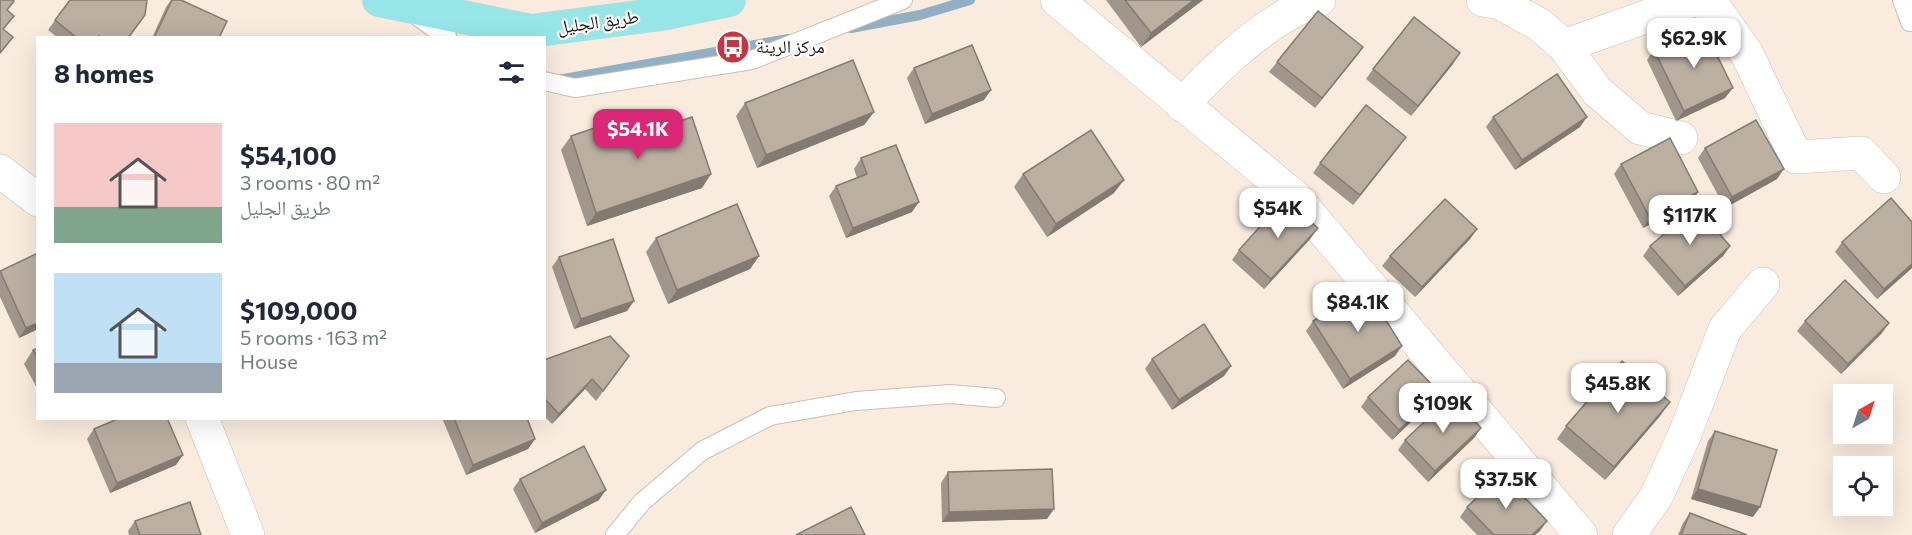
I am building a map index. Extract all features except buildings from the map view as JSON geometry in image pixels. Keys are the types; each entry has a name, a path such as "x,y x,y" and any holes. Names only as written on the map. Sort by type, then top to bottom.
{"main road":[{"name":"طريق الجليل","path":"391,1 531,31 661,14 729,0"}],"street":[{"path":"1057,0 1294,196 1581,535"},
{"path":"1182,105 1217,68 1267,26 1319,0"},
{"path":"1483,0 1500,3 1540,25 1564,46 1597,91 1640,128 1681,138"},
{"path":"1564,46 1693,0"},
{"path":"1700,0 1717,11 1747,54 1796,157 1861,153 1884,177"},
{"path":"0,171 36,198"},
{"path":"1629,535 1656,497 1684,436 1725,329 1763,284"},
{"path":"203,420 248,535"}],"lane":[{"path":"546,81 575,88 752,60 903,0"},
{"path":"1902,0 1910,22 1912,22"},
{"path":"391,1 445,36"},
{"path":"615,535 642,502 702,451 770,416 856,401 950,394 996,398"}],"waterway":[{"path":"851,28 920,15 970,0"},
{"path":"558,80 788,39"}],"place":[{"name":"مركز الرينة","path":"733,47"}]}
